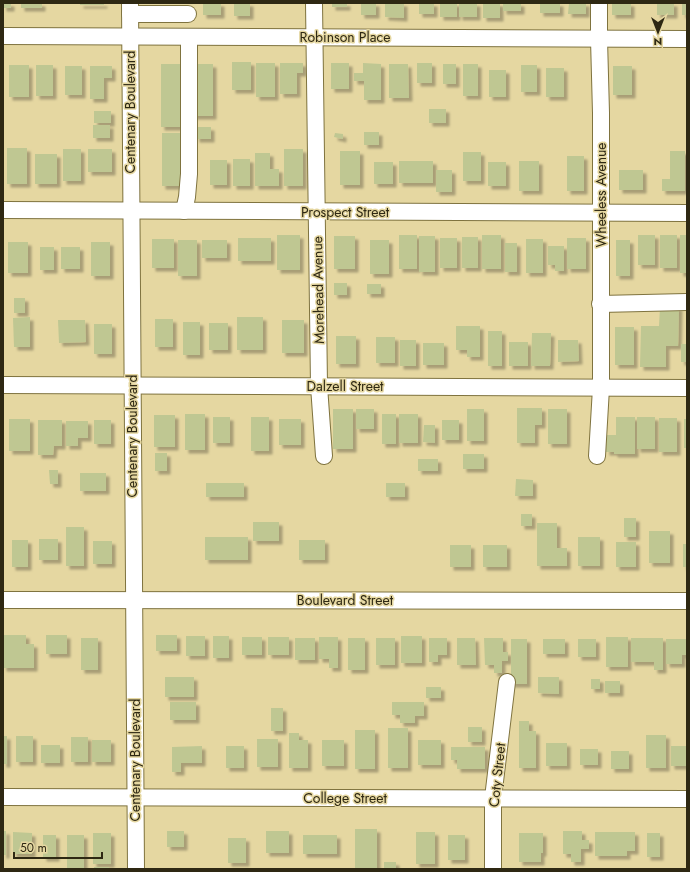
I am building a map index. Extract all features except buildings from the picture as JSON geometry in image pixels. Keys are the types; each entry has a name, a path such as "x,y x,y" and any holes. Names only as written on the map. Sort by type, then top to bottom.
{"street":[{"name":"Morehead Avenue","path":"314,3 319,386 324,456"},
{"name":"Wheeless Avenue","path":"597,456 601,388 601,113 599,3"},
{"path":"130,8 188,14"},
{"name":"Centenary Boulevard","path":"130,8 136,869"},
{"name":"Robinson Place","path":"3,36 687,40"},
{"path":"184,210 189,174 189,37"},
{"name":"Prospect Street","path":"3,210 687,214"},
{"path":"600,304 687,302"},
{"name":"Dalzell Street","path":"3,385 687,388"},
{"name":"Boulevard Street","path":"3,600 687,601"},
{"name":"Coty Street","path":"493,869 493,798 507,682"},
{"name":"College Street","path":"3,797 687,799"}]}
